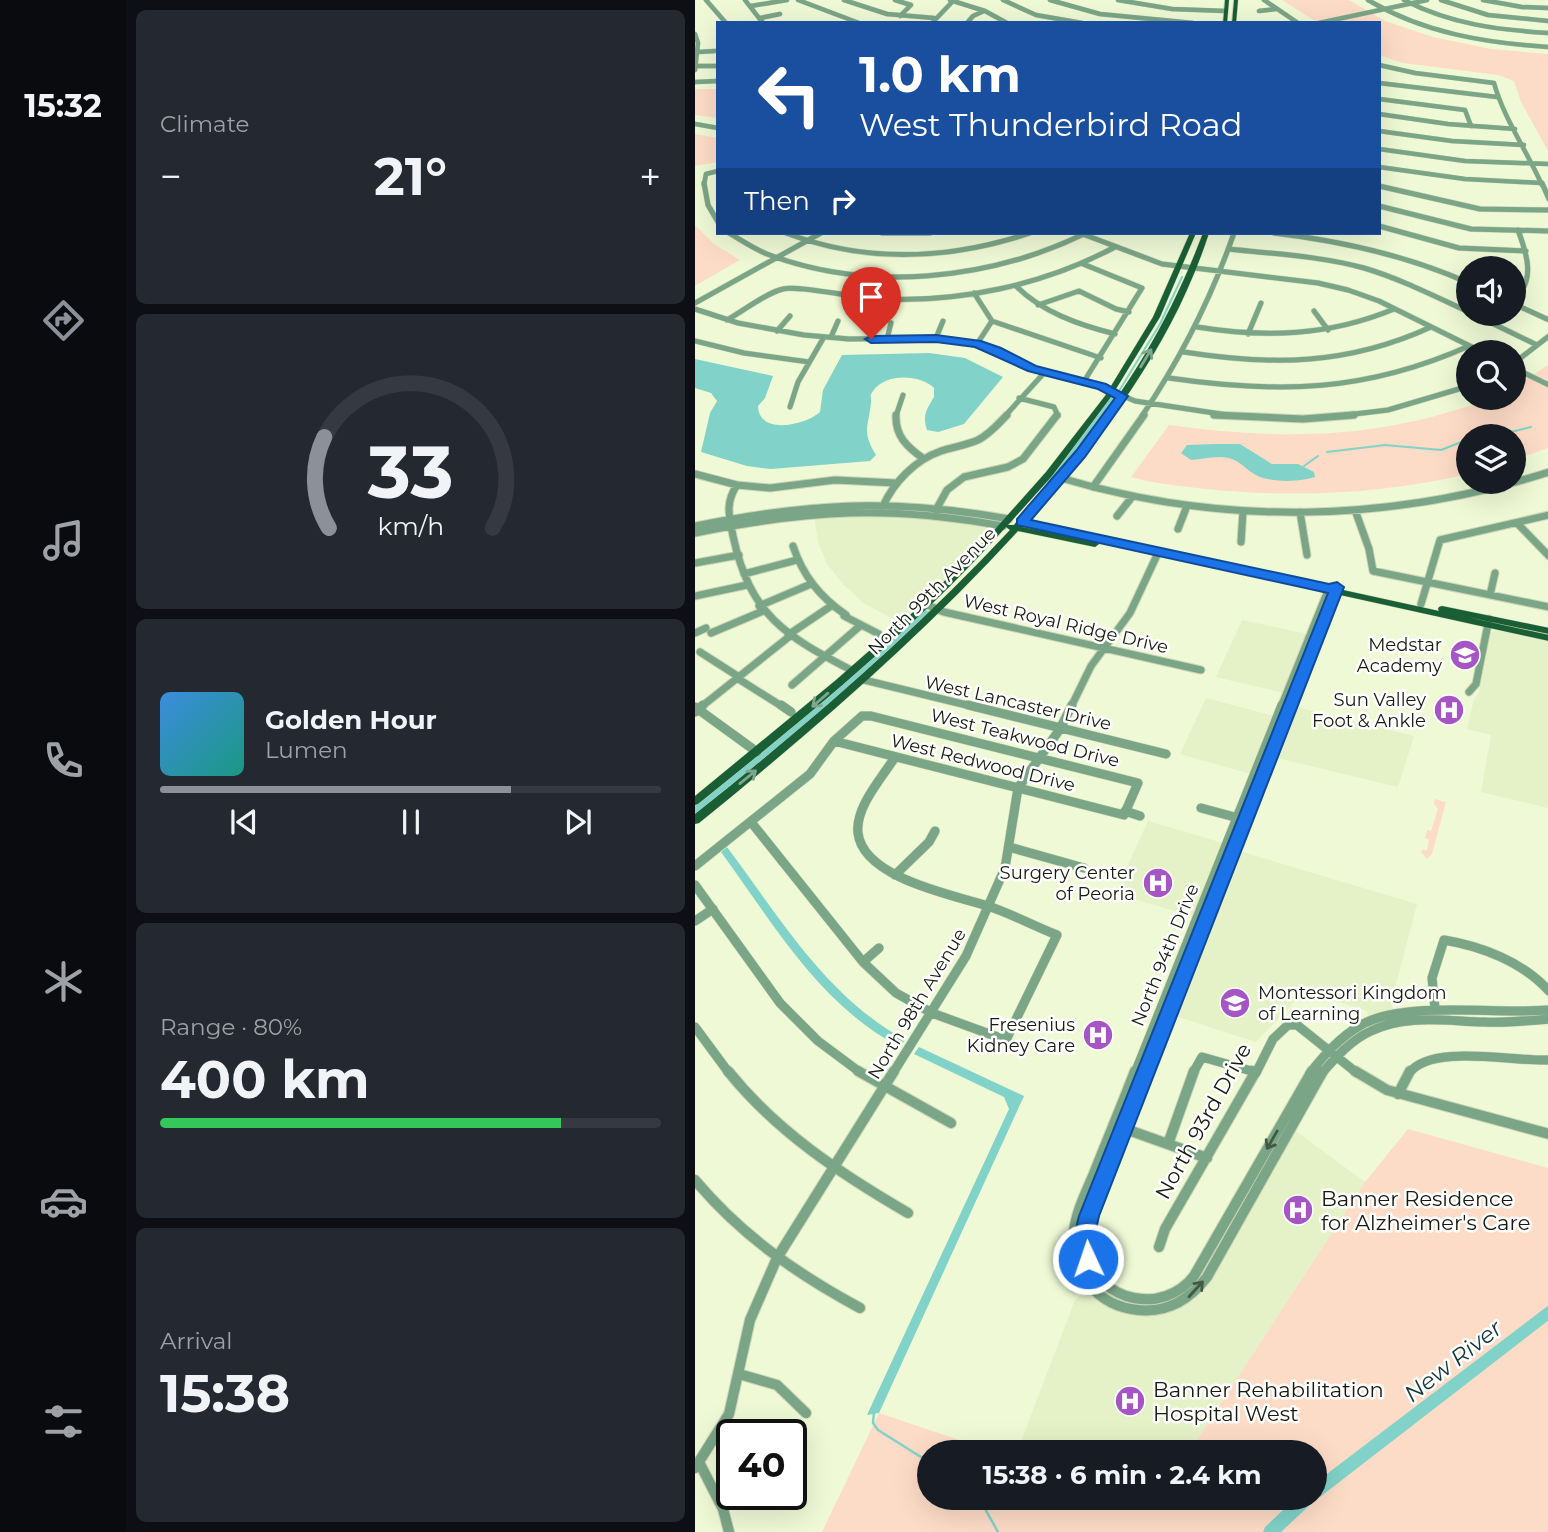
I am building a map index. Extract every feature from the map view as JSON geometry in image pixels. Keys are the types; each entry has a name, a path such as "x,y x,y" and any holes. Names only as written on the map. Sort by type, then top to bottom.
{"main road":[{"path":"1225,21 1227,0"},
{"path":"1235,21 1236,0"},
{"name":"North 99th Avenue","path":"695,820 865,680 939,611 1012,524 1110,391 1150,328 1192,235"},
{"name":"North 99th Avenue","path":"695,801 853,671 1061,478 1122,396 1170,317 1205,235"},
{"path":"1012,524 1145,554 1158,553 1421,604 1548,638"},
{"path":"1334,589 1385,603 1548,631"},
{"path":"1385,603 1421,604"}],"street":[{"path":"706,0 724,21"},
{"path":"745,0 761,20 780,15"},
{"path":"751,6 787,0"},
{"path":"798,0 854,21"},
{"path":"844,0 900,16 933,21 952,0 985,11 1003,21"},
{"path":"895,0 911,5 900,16"},
{"path":"1003,0 1036,15 1070,21"},
{"path":"1050,0 1077,8 1155,21"},
{"path":"1118,0 1172,9 1226,11"},
{"path":"1205,10 1206,0"},
{"path":"1264,0 1295,21"},
{"path":"1368,0 1412,23 1452,35 1548,47"},
{"path":"1404,0 1438,15 1477,26 1548,33"},
{"path":"1328,21 1427,0"},
{"path":"1441,0 1488,15 1548,21"},
{"path":"1483,0 1513,6 1548,8"},
{"path":"1259,11 1276,9"},
{"path":"969,21 985,11"},
{"path":"695,34 698,52 696,68 716,66"},
{"path":"698,52 715,51"},
{"path":"1381,67 1492,82 1548,199"},
{"path":"695,82 716,81"},
{"path":"1381,83 1497,97"},
{"path":"1381,99 1465,110 1471,126"},
{"path":"1381,114 1515,129"},
{"path":"695,124 716,128"},
{"path":"1381,131 1452,141 1524,145"},
{"path":"1381,149 1456,160 1548,164"},
{"path":"1381,167 1465,179 1541,183"},
{"path":"716,172 706,174 704,188 707,205 716,219"},
{"path":"1381,186 1455,200 1480,209 1548,210"},
{"path":"1504,202 1509,210"},
{"path":"1381,206 1471,229 1548,231"},
{"path":"1381,227 1459,248 1526,251"},
{"path":"1518,230 1526,251 1526,281"},
{"path":"732,235 750,247 778,258 853,274 931,275 1010,263 1053,249 1079,235"},
{"path":"791,235 846,251 908,255 964,250 1022,235"},
{"path":"695,303 817,235"},
{"path":"1088,235 1143,259 1180,267 1325,285 1358,293 1457,340"},
{"path":"1093,487 1152,405 1184,352 1221,272 1233,235"},
{"path":"1287,235 1379,249 1418,260 1456,277"},
{"path":"727,320 784,288 879,299 916,299 974,293 1016,286 1083,264 1115,247"},
{"path":"1229,249 1362,268 1412,285 1456,306"},
{"path":"1083,264 1142,288 1130,312 1083,383"},
{"path":"1016,286 1038,305 1087,327 1115,334"},
{"path":"1038,305 1079,291 1116,309 1130,312"},
{"path":"974,293 979,302 988,309 992,321"},
{"path":"1248,334 1261,303"},
{"path":"1526,308 1548,320"},
{"path":"695,309 727,320 777,331 827,337 936,338 977,344 1044,373 1152,405 1223,416 1309,418 1370,412 1405,406 1456,390"},
{"path":"1197,327 1248,334 1286,335 1328,330 1369,320 1394,309"},
{"path":"1314,311 1328,330"},
{"path":"777,331 791,316"},
{"path":"790,407 798,382 809,362 838,321"},
{"path":"936,338 943,321"},
{"path":"977,344 992,321"},
{"path":"992,321 1021,328 1074,352 1101,358"},
{"path":"887,339 891,323"},
{"path":"1497,326 1537,345"},
{"path":"1184,352 1246,360 1319,359 1381,347 1431,327"},
{"path":"1526,355 1548,336"},
{"path":"695,341 744,354 809,362"},
{"path":"1169,378 1253,388 1295,389 1347,384 1420,368 1456,352"},
{"path":"1526,372 1548,385"},
{"path":"883,506 896,483 924,459 991,432 1044,373"},
{"path":"903,395 896,413 898,438 906,448 924,459"},
{"path":"936,510 947,490 964,477 1008,467 1023,459 1058,416 1054,407 1019,398"},
{"path":"1061,478 1132,497 1187,506 1300,512 1413,505 1474,494 1548,472"},
{"path":"695,474 737,485 770,488 854,479 896,483"},
{"path":"737,485 728,502 730,522 747,585 761,608 789,635 853,671"},
{"path":"1117,516 1132,497"},
{"path":"695,533 795,507 883,506 936,510 1012,524"},
{"path":"1178,529 1187,506"},
{"path":"1355,510 1369,549 1373,571 1548,607"},
{"path":"1241,542 1243,511"},
{"path":"1300,512 1307,555"},
{"path":"1421,604 1440,541 1548,515"},
{"path":"695,526 730,522"},
{"path":"1517,523 1548,556"},
{"path":"793,546 797,560 811,584 831,606 879,634"},
{"name":"North 98th Avenue","path":"697,1466 729,1414 750,1320 777,1258 966,956 1005,868 1018,788 1060,729 1091,666 1130,613 1158,553"},
{"path":"695,564 739,555"},
{"path":"744,574 797,560"},
{"path":"1490,595 1495,573"},
{"path":"695,633 708,631 811,584"},
{"path":"695,596 747,585"},
{"name":"North 94th Drive","path":"1332,1053 1201,1284 1188,1297 1170,1307 1111,1304 1096,1293 1082,1275 1074,1248 1075,1222 1119,1126 1334,589"},
{"name":"West Royal Ridge Drive","path":"925,604 939,611 1201,670"},
{"path":"757,752 696,710 789,635 831,606"},
{"path":"1469,692 1476,684 1489,622"},
{"path":"792,685 861,625"},
{"path":"700,652 791,712"},
{"name":"West Lancaster Drive","path":"865,680 872,684 1166,754"},
{"name":"West Teakwood Drive","path":"834,741 862,716 871,716 1038,757 1138,783 1124,813"},
{"path":"695,866 810,774 834,741"},
{"name":"West Redwood Drive","path":"834,741 1140,816"},
{"path":"751,822 808,897 863,962 896,993 932,1013 1006,1041 1057,935 989,907 895,875 867,853 858,837 859,821 895,757"},
{"path":"1201,808 1241,819"},
{"path":"895,875 929,842 935,831"},
{"path":"1009,848 1084,868"},
{"path":"695,885 790,1015 847,1066 951,1123"},
{"path":"695,921 713,909"},
{"path":"1435,1009 1432,978 1443,940 1483,951 1504,961 1534,976 1548,991"},
{"path":"863,962 879,947"},
{"path":"1548,1010 1516,1013 1435,1009 1385,1021 1332,1053 1363,1078 1398,1094 1548,1134"},
{"path":"1385,1021 1431,1017 1508,1022 1548,1019"},
{"name":"North 93rd Drive","path":"1159,1247 1165,1229 1247,1091 1261,1056 1273,1040 1284,1028 1293,1024 1332,1053"},
{"path":"695,1027 727,1072 755,1104 788,1135 834,1170 909,1213"},
{"path":"1168,1144 1195,1067 1202,1057 1255,1072"},
{"path":"1398,1094 1418,1063 1428,1060 1442,1057 1518,1062 1548,1060"},
{"path":"1119,1126 1208,1158"},
{"path":"695,1180 739,1228 777,1258 815,1284 860,1308"},
{"path":"739,1374 768,1379 791,1394 806,1413"},
{"path":"697,1466 723,1509 729,1532"}],"shaded area":[{"path":"1282,0 1349,0 1385,21 1433,37 1491,49 1548,54 1548,151 1521,102 1514,81 1498,75 1403,63 1381,56 1381,21 1315,21"},
{"path":"695,89 716,89 716,118 695,115"},
{"path":"695,134 716,138 716,162 695,166"},
{"path":"695,225 714,244 740,260 695,286"},
{"path":"1548,365 1548,448 1526,456 1526,424 1456,424 1456,477 1371,490 1305,493 1206,489 1131,477 1169,425 1279,434 1334,433 1389,426 1456,410 1526,410 1526,379"},
{"path":"875,511 996,529 901,623 863,603 843,584 827,564 818,542 814,514"},
{"path":"1242,620 1307,634 1284,693 1216,677"},
{"path":"1495,630 1548,640 1548,808 1481,792 1491,735 1467,729 1474,699 1479,692 1491,633"},
{"path":"1206,698 1274,716 1251,774 1180,754"},
{"path":"1293,706 1414,736 1398,787 1273,757"},
{"path":"1435,799 1446,802 1432,854 1427,859 1421,852 1427,850 1427,830 1431,831 1438,809 1434,804"},
{"path":"1148,821 1223,843 1194,917 1115,893"},
{"path":"1236,850 1417,904 1391,1004 1393,1010 1369,1019 1367,1011 1305,991 1256,1042 1172,1015"},
{"path":"1408,1129 1548,1168 1548,1532 822,1532 879,1413 959,1440 917,1440 917,1510 1327,1510 1327,1440 1197,1440 1365,1182"},
{"name":"Banner Rehabilitation Hospital West","path":"1294,1130 1365,1182 1197,1440 1022,1440 1075,1300 1087,1289 1104,1304 1134,1316 1164,1313 1189,1302 1203,1290"}],"water":[{"path":"929,353 965,358 1003,377 964,424 938,432 927,430 925,416 934,397 934,388 920,380 903,377 878,385 871,395 867,434 876,455 870,461 771,469 747,466 701,452 710,413 717,401 711,393 695,388 695,359 773,376 765,398 758,406 760,415 774,425 784,425 805,421 820,412 823,390 842,355"},
{"path":"1112,395 1118,397 1086,442 1052,484 1044,481"},
{"path":"1240,444 1272,464 1298,464 1314,472 1315,477 1294,481 1262,478 1229,458 1191,460 1181,453 1187,445"},
{"path":"925,610 932,612 896,648 695,816 695,804"},
{"path":"727,847 806,954 851,1001 905,1040 900,1047 845,1009 821,986 779,934 721,852"},
{"path":"919,1047 1024,1096 879,1413 867,1415 1009,1109 1004,1097 914,1054"}],"waterway":[{"path":"1119,391 1160,324 1182,277"},
{"path":"1526,428 1531,427"},
{"path":"1327,452 1385,445 1441,450 1456,444"},
{"path":"1304,466 1318,456"},
{"name":"New River","path":"1327,1483 1549,1311"},
{"path":"874,1412 873,1423 878,1430 917,1454"},
{"path":"986,1510 998,1532"},
{"name":"New River","path":"1270,1532 1294,1510"}],"place":[{"name":"Medstar Academy","path":"1465,655"},
{"name":"Sun Valley Foot & Ankle","path":"1449,710"},
{"name":"Surgery Center of Peoria","path":"1158,883"},
{"name":"Montessori Kingdom of Learning","path":"1235,1003"},
{"name":"Fresenius Kidney Care","path":"1098,1035"},
{"name":"Banner Residence for Alzheimer's Care","path":"1298,1210"},
{"name":"Banner Rehabilitation Hospital West","path":"1130,1401"}],"route":[{"path":"871,339 936,338 977,344 1032,369 1102,387 1122,396 1061,478 1022,522 1306,584 1337,587 1089,1216 1085,1234 1088,1259"}]}
